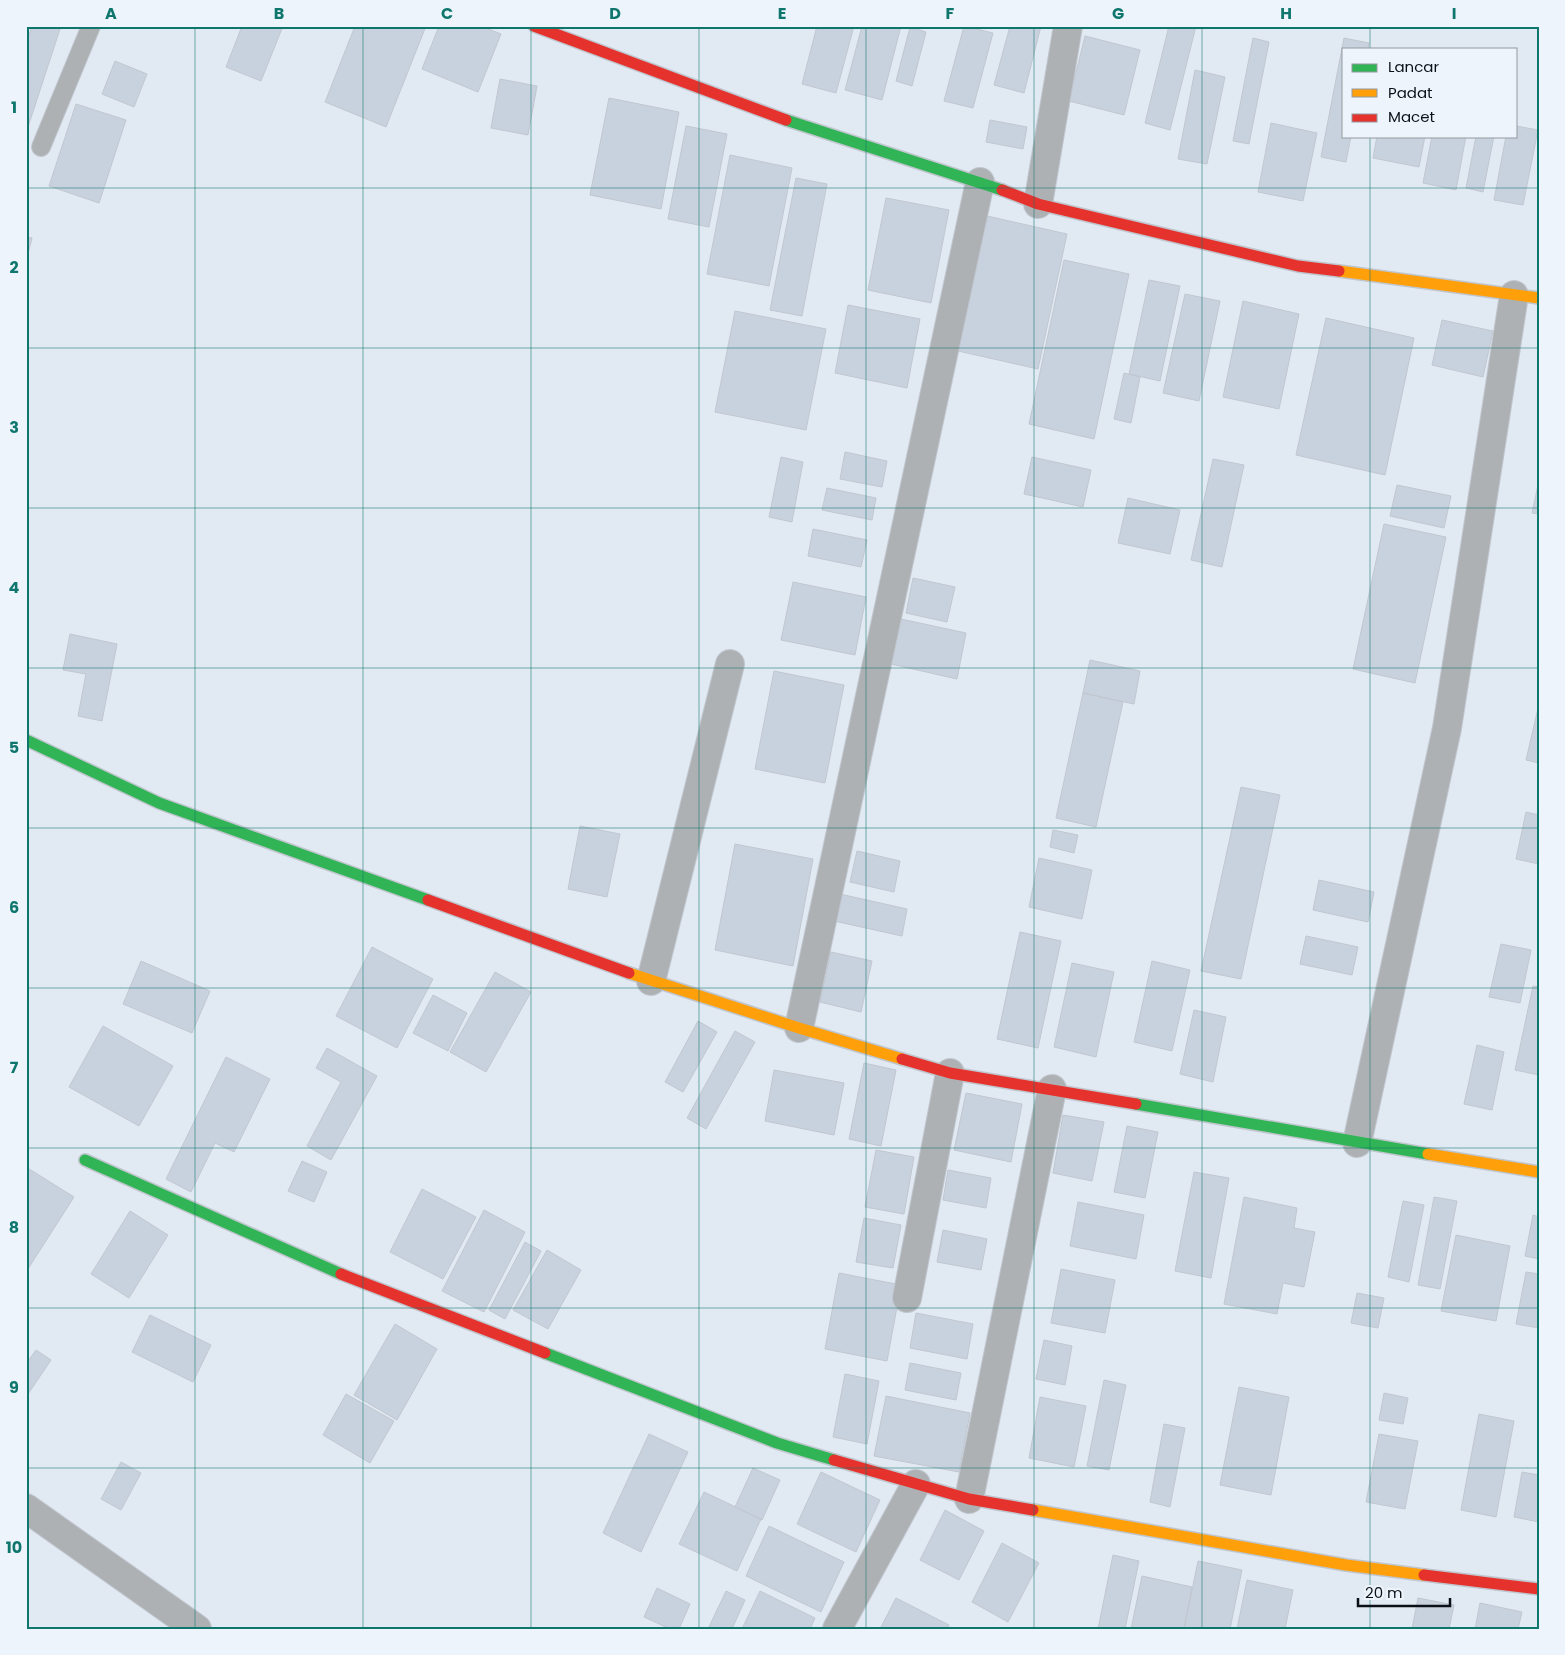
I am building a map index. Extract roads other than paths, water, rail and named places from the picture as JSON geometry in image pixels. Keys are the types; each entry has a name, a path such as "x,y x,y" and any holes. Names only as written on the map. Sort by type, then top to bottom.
{"street":[{"path":"534,26 803,126 980,182 1038,204 1298,266 1527,296 1447,728 1357,1143"},
{"path":"1038,204 1068,26"},
{"path":"799,1028 980,182"},
{"path":"651,982 730,664"},
{"path":"26,740 159,803 651,982 950,1073 1052,1089 1357,1143 1539,1172"},
{"path":"907,1298 950,1073"},
{"path":"969,1499 1052,1089"},
{"path":"85,1160 359,1281 777,1443 969,1499 1346,1565 1539,1589"},
{"path":"837,1629 916,1484"},
{"path":"26,1508 197,1629"}],"lane":[{"path":"41,147 91,26"}]}
